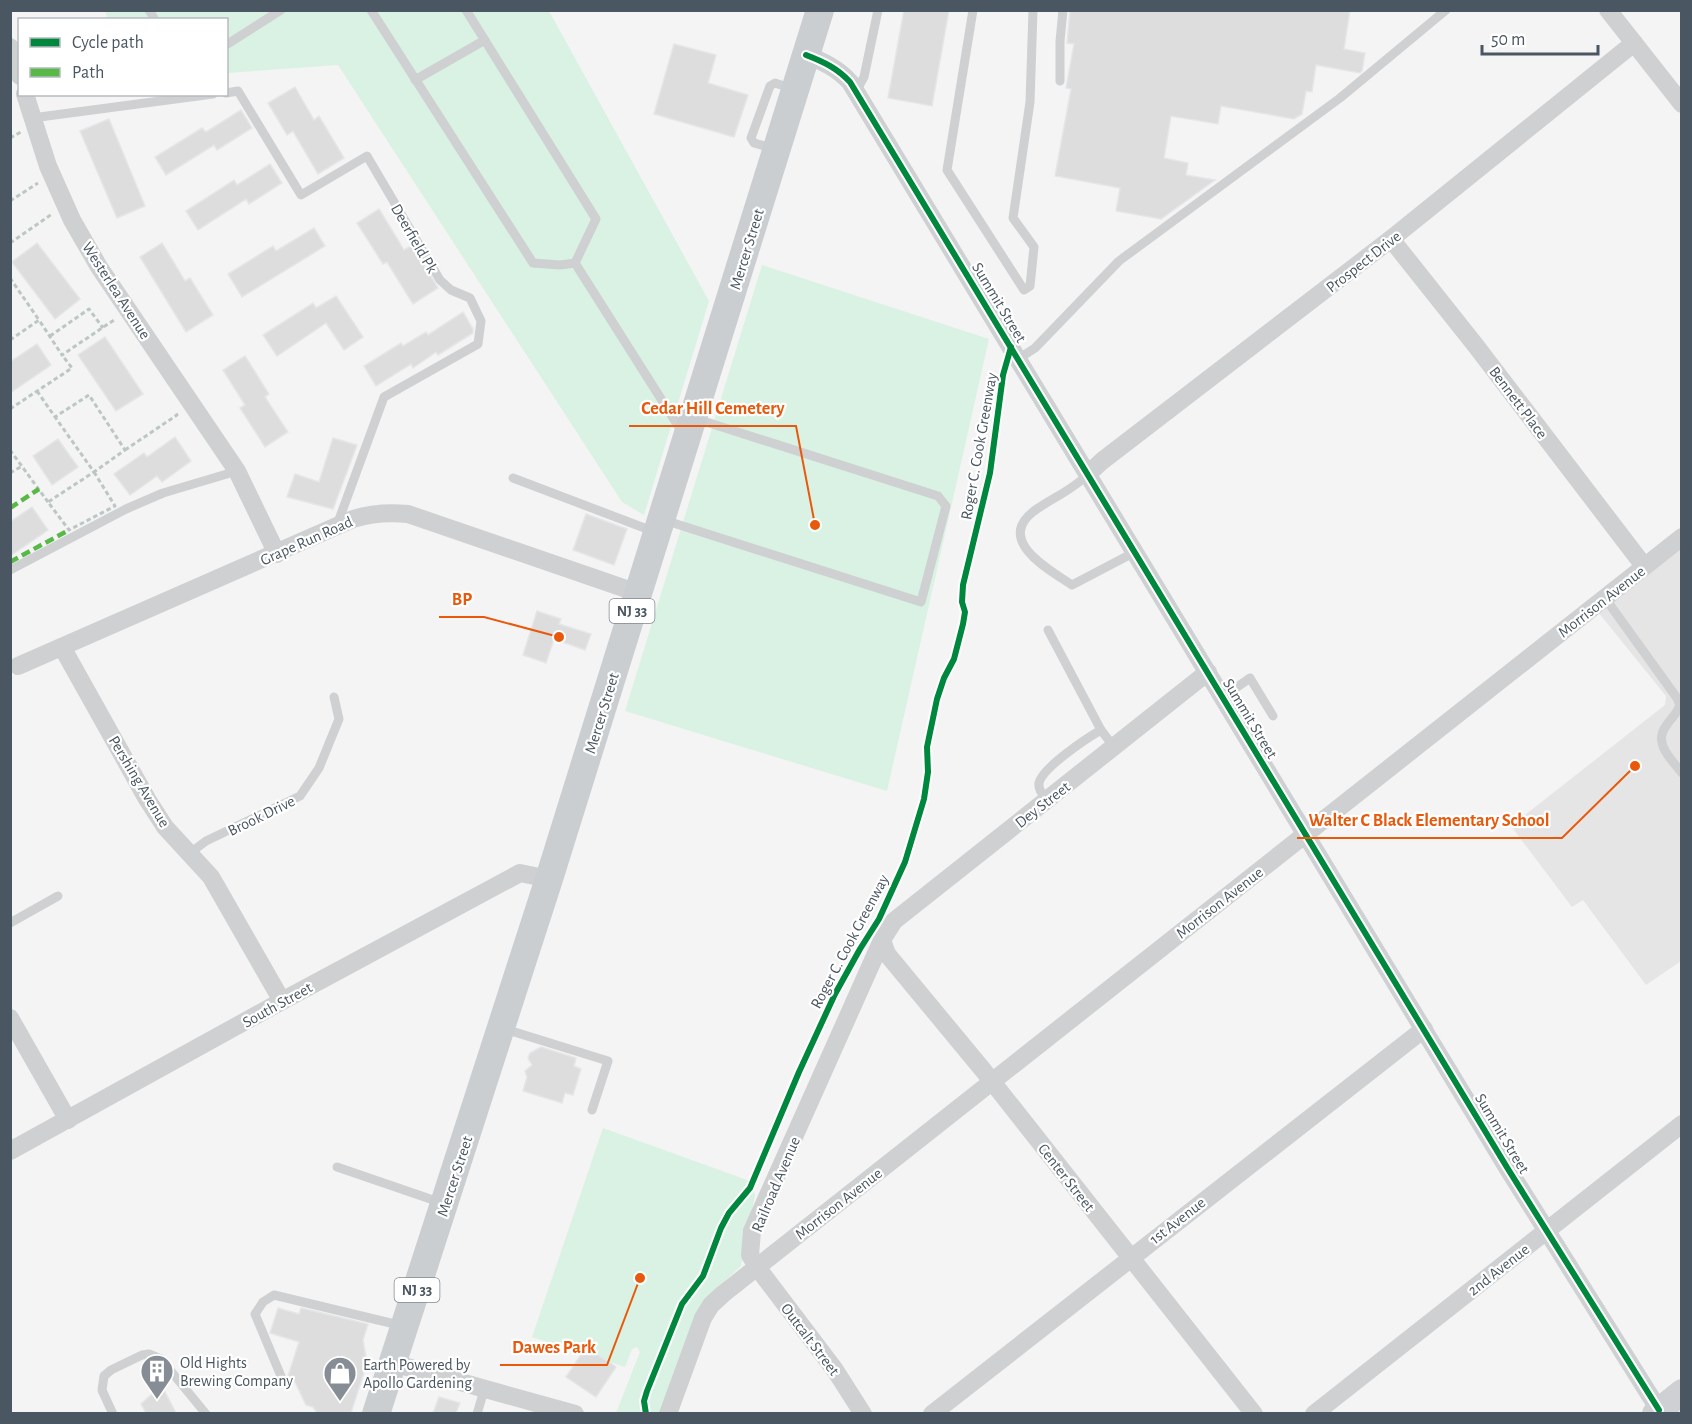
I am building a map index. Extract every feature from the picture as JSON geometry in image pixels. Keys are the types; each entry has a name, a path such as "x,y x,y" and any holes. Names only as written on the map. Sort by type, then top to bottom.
{"main road":[{"name":"Mercer Street","path":"376,1413 549,879 820,11"},
{"path":"1657,1412 1682,1392"}],"street":[{"path":"1608,10 1682,104"},
{"name":"Prospect Drive","path":"1088,474 1391,239 1634,44"},
{"path":"10,47 18,70"},
{"name":"Summit Street","path":"806,55 839,70 856,91 1657,1412"},
{"name":"Westerlea Avenue","path":"26,96 48,166 72,220 99,267 237,471 276,554"},
{"name":"Bennett Place","path":"1391,239 1644,566"},
{"name":"Grape Run Road","path":"18,666 276,554 337,525 370,514 389,512 408,514 638,593"},
{"name":"Morrison Avenue","path":"757,1267 1682,537"},
{"name":"Pershing Avenue","path":"63,647 147,799 165,826 211,877 282,1001"},
{"name":"Dey Street","path":"882,940 894,921 1208,672"},
{"name":"South Street","path":"10,1151 520,873 549,879"},
{"name":"Center Street","path":"882,940 887,954 992,1082 1254,1413"},
{"name":"Railroad Avenue","path":"757,1267 750,1254 752,1231 882,940"},
{"path":"10,1018 68,1119"},
{"name":"1st Avenue","path":"932,1413 1424,1029"},
{"name":"2nd Avenue","path":"1314,1413 1682,1124"},
{"path":"668,1413 703,1318 711,1305 757,1267"},
{"name":"Outcalt Street","path":"757,1267 835,1370 863,1413"},
{"path":"393,1362 575,1413"}],"lane":[{"path":"228,44 281,10"},
{"path":"371,10 533,263 560,265 575,263"},
{"path":"466,10 596,219 575,263"},
{"path":"856,91 864,77 878,10"},
{"path":"973,10 947,170 1024,290 1030,286 1034,247 1013,218 1030,102 1033,10"},
{"path":"1060,81 1063,10"},
{"path":"1018,358 1035,348 1119,261 1340,98 1446,10"},
{"path":"415,80 485,40"},
{"name":"Deerfield Pk","path":"228,93 238,91 301,195 368,156 440,280 451,290 470,298 481,321 478,344 384,397 337,525"},
{"path":"33,118 198,96"},
{"path":"513,478 659,526 921,602 946,506 938,496 690,429 575,263"},
{"path":"10,570 126,509 164,494 237,471"},
{"path":"1088,474 1080,482 1032,512 1022,526 1020,535 1025,549 1072,585 1135,552"},
{"path":"1605,597 1677,698 1680,705 1677,713 1662,731 1661,742 1665,752 1682,773"},
{"path":"1048,630 1101,730 1114,747"},
{"path":"1223,697 1251,678 1273,716"},
{"name":"Brook Drive","path":"190,853 206,841 300,796 319,768 339,720 334,697"},
{"path":"1047,800 1040,791 1039,783 1043,775 1080,743 1101,730"},
{"path":"10,923 58,896"},
{"path":"501,1028 608,1061 592,1110"},
{"path":"337,1167 445,1204"},
{"path":"283,1381 255,1314 263,1302 274,1295 405,1326"},
{"path":"112,1413 102,1390 104,1376 111,1370 149,1354 161,1359 206,1413"},
{"path":"477,1413 485,1388"}],"path":[{"path":"10,138 21,131 25,142"},
{"path":"10,201 39,182"},
{"path":"10,243 53,214 57,221"},
{"path":"10,278 72,368 10,409"},
{"path":"50,336 89,309 103,328"},
{"path":"62,355 114,321 110,312"},
{"path":"10,340 39,320"},
{"path":"10,450 69,530 115,506 37,391"},
{"path":"56,417 89,395 125,450"},
{"path":"48,502 177,415 171,406"},
{"path":"10,473 22,466"}],"shaded area":[{"path":"1681,547 1681,961 1646,985 1583,900 1572,907 1511,826 1665,705 1666,696 1598,612"}],"green space":[{"path":"105,11 549,11 709,301 644,515 622,502 338,65 228,73 228,18 108,18"},
{"path":"762,265 989,339 887,791 625,711"},
{"path":"603,1128 750,1181 755,1195 741,1266 704,1300 660,1413 616,1413 640,1352 637,1347 632,1349 625,1367 532,1337"}],"building":[{"path":"904,10 949,10 932,106 888,98"},
{"path":"1070,10 1350,10 1344,49 1365,53 1362,71 1360,73 1316,65 1312,92 1306,91 1302,114 1294,119 1221,106 1218,124 1171,116 1164,158 1188,163 1186,175 1215,180 1161,219 1116,211 1120,188 1055,176 1071,89 1066,88 1074,44 1067,43"},
{"path":"674,44 716,55 708,83 748,95 734,137 654,114"},
{"path":"295,87 314,120 319,116 344,158 318,174 293,131 287,135 268,103"},
{"path":"241,110 252,128 217,150 214,145 166,175 155,157 202,128 206,132"},
{"path":"109,119 145,206 117,218 80,131"},
{"path":"270,164 282,183 249,204 246,199 198,230 186,211 234,180 237,185"},
{"path":"379,209 404,250 412,245 438,288 413,304 387,262 383,264 357,223"},
{"path":"314,228 325,246 242,297 228,274 273,246 276,251"},
{"path":"37,243 80,299 55,319 12,262"},
{"path":"162,243 185,281 190,278 213,315 186,332 140,257"},
{"path":"336,296 363,337 344,350 326,323 277,356 263,335 313,303 316,308"},
{"path":"463,312 473,333 438,355 436,352 413,368 411,364 376,386 364,366 401,343 403,346 426,332 428,335"},
{"path":"105,337 143,394 116,411 78,355"},
{"path":"37,344 51,365 10,393 10,362"},
{"path":"245,356 269,394 265,397 288,432 265,447 240,408 245,405 223,370"},
{"path":"175,437 191,461 162,482 157,476 130,495 114,474 144,453 147,457"},
{"path":"333,438 357,445 333,509 287,497 295,474 319,482"},
{"path":"58,439 78,467 52,485 33,456"},
{"path":"32,507 48,530 10,556 10,522"},
{"path":"586,514 627,529 614,565 573,550"},
{"path":"537,611 561,619 559,624 591,634 585,650 554,639 546,663 523,655"},
{"path":"541,1047 576,1058 574,1066 581,1069 573,1095 565,1093 562,1103 523,1091 527,1077 525,1071 532,1065 528,1058 530,1053"},
{"path":"278,1308 299,1314 301,1308 368,1324 363,1340 367,1363 351,1413 317,1413 313,1407 306,1405 295,1382 288,1376 299,1342 270,1333"},
{"path":"586,1347 616,1367 596,1397 566,1377"},
{"name":"Old Hights Brewing Company","path":"164,1390 176,1413 146,1413 141,1404 151,1395"},
{"path":"439,1397 460,1403 456,1413 433,1413"}],"marked path":[{"path":"10,508 39,489"},
{"path":"10,562 69,530"}],"cycle path":[{"path":"806,55 830,66 850,82 1508,1169 1659,1410"},
{"name":"Roger C. Cook Greenway","path":"646,1414 644,1401 647,1391 682,1304 703,1276 729,1213 750,1188 835,994 879,919 905,862 924,799 928,772 927,747 937,699 954,659 963,624 965,612 962,602 963,585 990,473 1003,375 1011,347"}],"place":[{"name":"Cedar Hill Cemetery","path":"815,525"},
{"name":"BP","path":"559,637"},
{"name":"Walter C Black Elementary School","path":"1635,766"},
{"name":"Dawes Park","path":"640,1278"},
{"name":"Old Hights Brewing Company","path":"157,1400"},
{"name":"Earth Powered by Apollo Gardening","path":"340,1402"}]}
